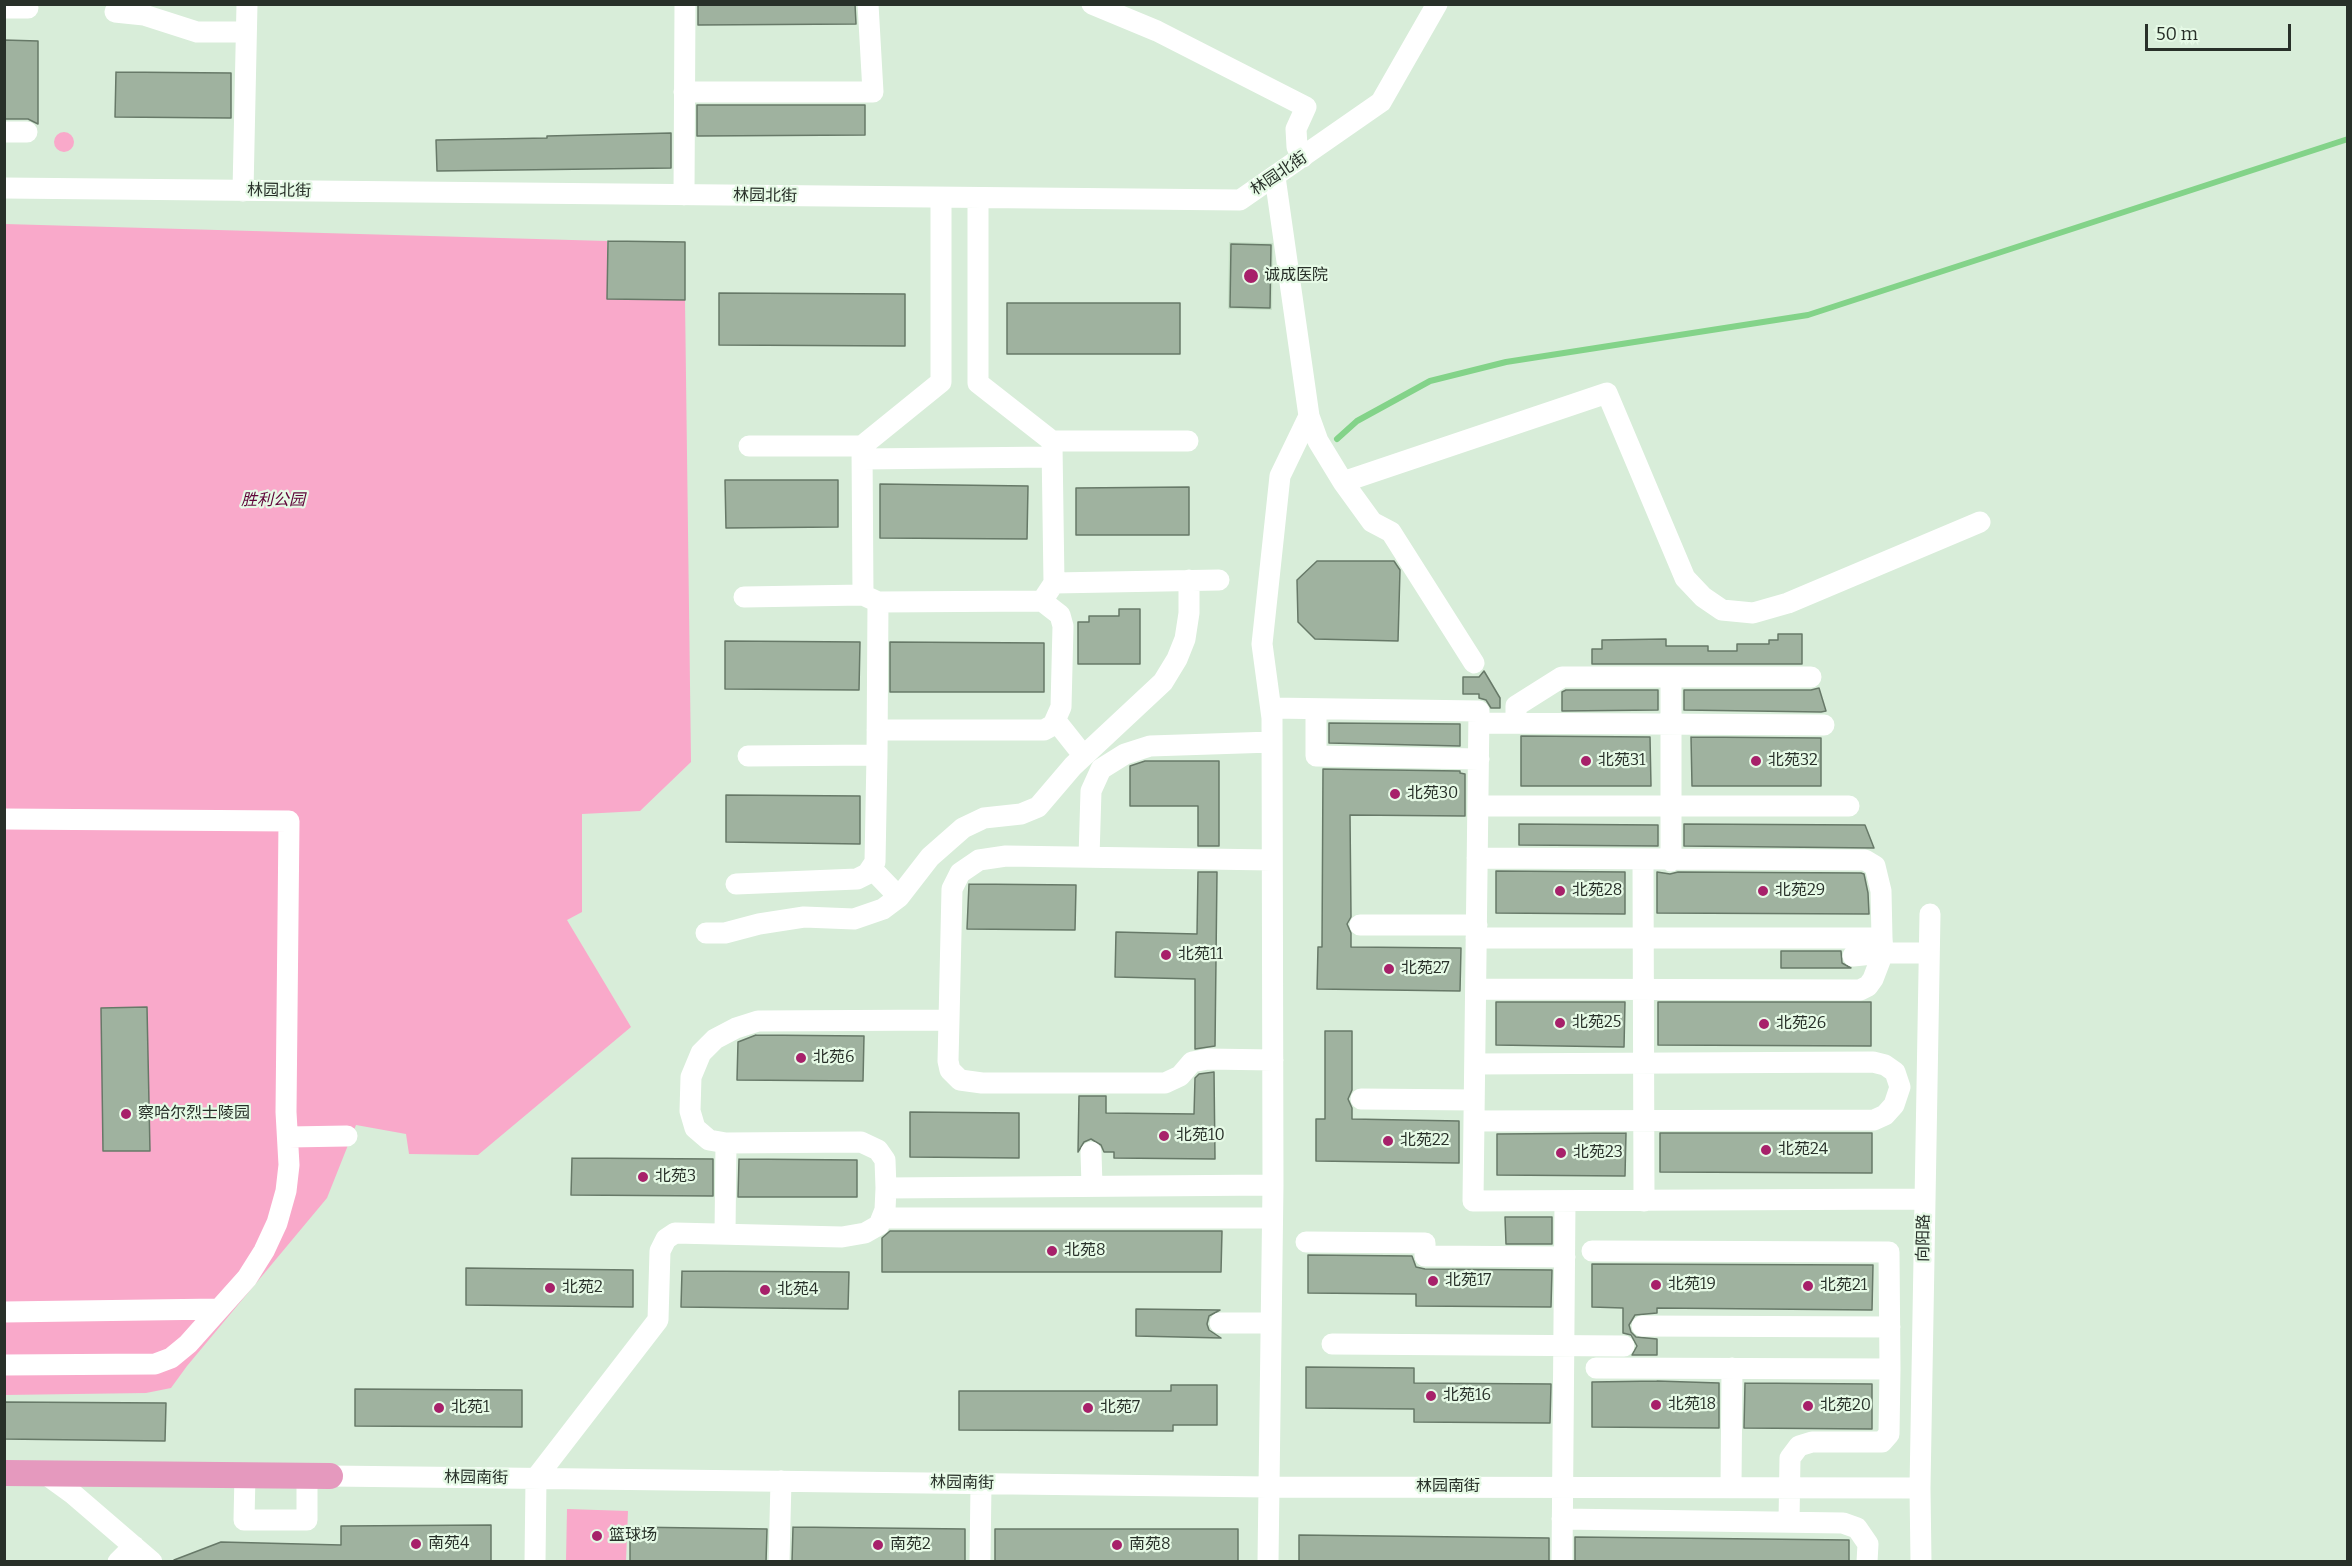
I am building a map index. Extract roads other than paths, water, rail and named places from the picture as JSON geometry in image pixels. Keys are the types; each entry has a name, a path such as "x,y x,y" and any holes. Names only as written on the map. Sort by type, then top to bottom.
{"main road":[{"name":"林园南街","path":"4,1473 319,1476"}],"street":[{"path":"243,191 247,4"},
{"path":"684,195 685,4"},
{"path":"684,92 873,92 868,4"},
{"path":"1092,4 1157,31 1306,107 1296,129 1297,147 1303,157"},
{"name":"林园北街","path":"4,188 1240,200 1381,102 1437,4"},
{"path":"4,8 28,8"},
{"path":"115,12 144,15 197,32 245,32"},
{"path":"4,132 27,132"},
{"path":"1275,177 1309,416 1318,441 1343,482 1372,522 1391,532 1474,663"},
{"path":"862,452 941,382 941,198"},
{"path":"978,198 978,383 1052,449 1054,583 1042,601"},
{"path":"1343,482 1606,393 1685,578 1703,597 1722,610 1753,613 1788,603 1980,522"},
{"path":"1268,1562 1273,1185 1272,742 1271,708 1262,644 1280,476 1309,416"},
{"path":"749,446 862,452 1052,449 1188,441"},
{"path":"736,884 857,879 867,874 874,862 877,730 862,452"},
{"path":"706,933 725,933 759,924 804,917 854,920 883,909 899,897 930,857 963,828 984,818 1021,814 1038,807 1059,780 1083,756 1163,682 1177,659 1185,639 1189,613 1189,580"},
{"path":"1054,583 1219,580"},
{"path":"744,597 1042,601 1060,615 1063,626 1061,707 1053,725 1044,730 877,730"},
{"path":"1516,723 1516,706 1562,677 1811,677"},
{"path":"1671,677 1671,861"},
{"path":"1271,708 1479,711 1473,1201 1925,1199"},
{"path":"1316,709 1316,756 1479,759"},
{"path":"1056,721 1083,756"},
{"path":"1479,723 1824,725"},
{"path":"1089,858 1091,791 1101,769 1125,754 1150,746 1272,742"},
{"path":"748,756 877,754"},
{"path":"1478,806 1849,806"},
{"path":"4,819 290,821 287,1183 277,1223 264,1251 247,1278 188,1344 171,1358 155,1364 4,1365"},
{"path":"1272,860 1006,856 979,860 960,873 952,889 948,1060 950,1070 960,1080 982,1083 1165,1083 1180,1076 1192,1062 1208,1059 1273,1060"},
{"path":"1476,988 1860,990 1868,986 1873,978 1882,945 1881,891 1875,866 1866,860 1643,861 1477,858"},
{"path":"1643,861 1644,1201"},
{"path":"871,868 899,897"},
{"name":"向阳路","path":"1921,1562 1920,1488 1929,914"},
{"path":"1360,925 1476,932 1882,945 1929,953"},
{"path":"1853,956 1882,945"},
{"path":"535,1562 536,1478 658,1320 660,1251 666,1239 675,1233 842,1237 866,1233 879,1225 885,1210 885,1160 878,1150 861,1142 726,1143 709,1140 695,1128 690,1111 691,1077 701,1053 715,1039 736,1028 758,1021 949,1020"},
{"path":"1361,1099 1474,1110 1644,1121 1874,1120 1885,1115 1894,1105 1900,1087 1895,1072 1885,1065 1873,1062 1475,1064"},
{"path":"1900,1087 1927,1087"},
{"path":"289,1137 347,1136"},
{"path":"725,1234 726,1143"},
{"path":"1091,1152 1092,1186"},
{"path":"886,1188 1273,1185"},
{"path":"1562,1562 1565,1202"},
{"path":"882,1218 1272,1218"},
{"path":"1306,1242 1425,1243 1425,1256 1565,1257"},
{"path":"1592,1251 1889,1252 1889,1434 1882,1442 1812,1442 1799,1446 1790,1458 1790,1522"},
{"path":"4,1312 219,1309"},
{"path":"1220,1323 1271,1323"},
{"path":"1642,1326 1890,1327"},
{"path":"1332,1344 1624,1346"},
{"path":"1596,1368 1890,1369"},
{"path":"1731,1487 1732,1368"},
{"path":"44,1473 73,1494 152,1562"},
{"path":"244,1475 244,1520 307,1520 319,1476"},
{"name":"林园南街","path":"319,1476 1268,1486 1920,1488"},
{"path":"779,1562 781,1481"},
{"path":"980,1562 981,1483"},
{"path":"1562,1518 1843,1523 1857,1528 1868,1544 1867,1562"},
{"path":"118,1562 134,1546"}],"waterway":[{"path":"1337,439 1357,421 1430,381 1506,362 1808,315 2348,139"}],"place":[{"name":"诚成医院","path":"1251,276"},
{"name":"北苑31","path":"1586,761"},
{"name":"北苑32","path":"1756,761"},
{"name":"北苑30","path":"1395,794"},
{"name":"北苑28","path":"1560,891"},
{"name":"北苑29","path":"1763,891"},
{"name":"北苑11","path":"1166,955"},
{"name":"北苑27","path":"1389,969"},
{"name":"北苑25","path":"1560,1023"},
{"name":"北苑26","path":"1764,1024"},
{"name":"北苑6","path":"801,1058"},
{"name":"察哈尔烈士陵园","path":"126,1114"},
{"name":"北苑10","path":"1164,1136"},
{"name":"北苑22","path":"1388,1141"},
{"name":"北苑24","path":"1766,1150"},
{"name":"北苑23","path":"1561,1153"},
{"name":"北苑3","path":"643,1177"},
{"name":"北苑8","path":"1052,1251"},
{"name":"北苑17","path":"1433,1281"},
{"name":"北苑19","path":"1656,1285"},
{"name":"北苑21","path":"1808,1286"},
{"name":"北苑2","path":"550,1288"},
{"name":"北苑4","path":"765,1290"},
{"name":"北苑16","path":"1431,1396"},
{"name":"北苑18","path":"1656,1405"},
{"name":"北苑20","path":"1808,1406"},
{"name":"北苑1","path":"439,1408"},
{"name":"北苑7","path":"1088,1408"},
{"name":"篮球场","path":"597,1536"},
{"name":"南苑4","path":"416,1544"},
{"name":"南苑2","path":"878,1545"},
{"name":"南苑8","path":"1117,1545"}],"park label":[{"name":"胜利公园","path":"273,501"}]}
